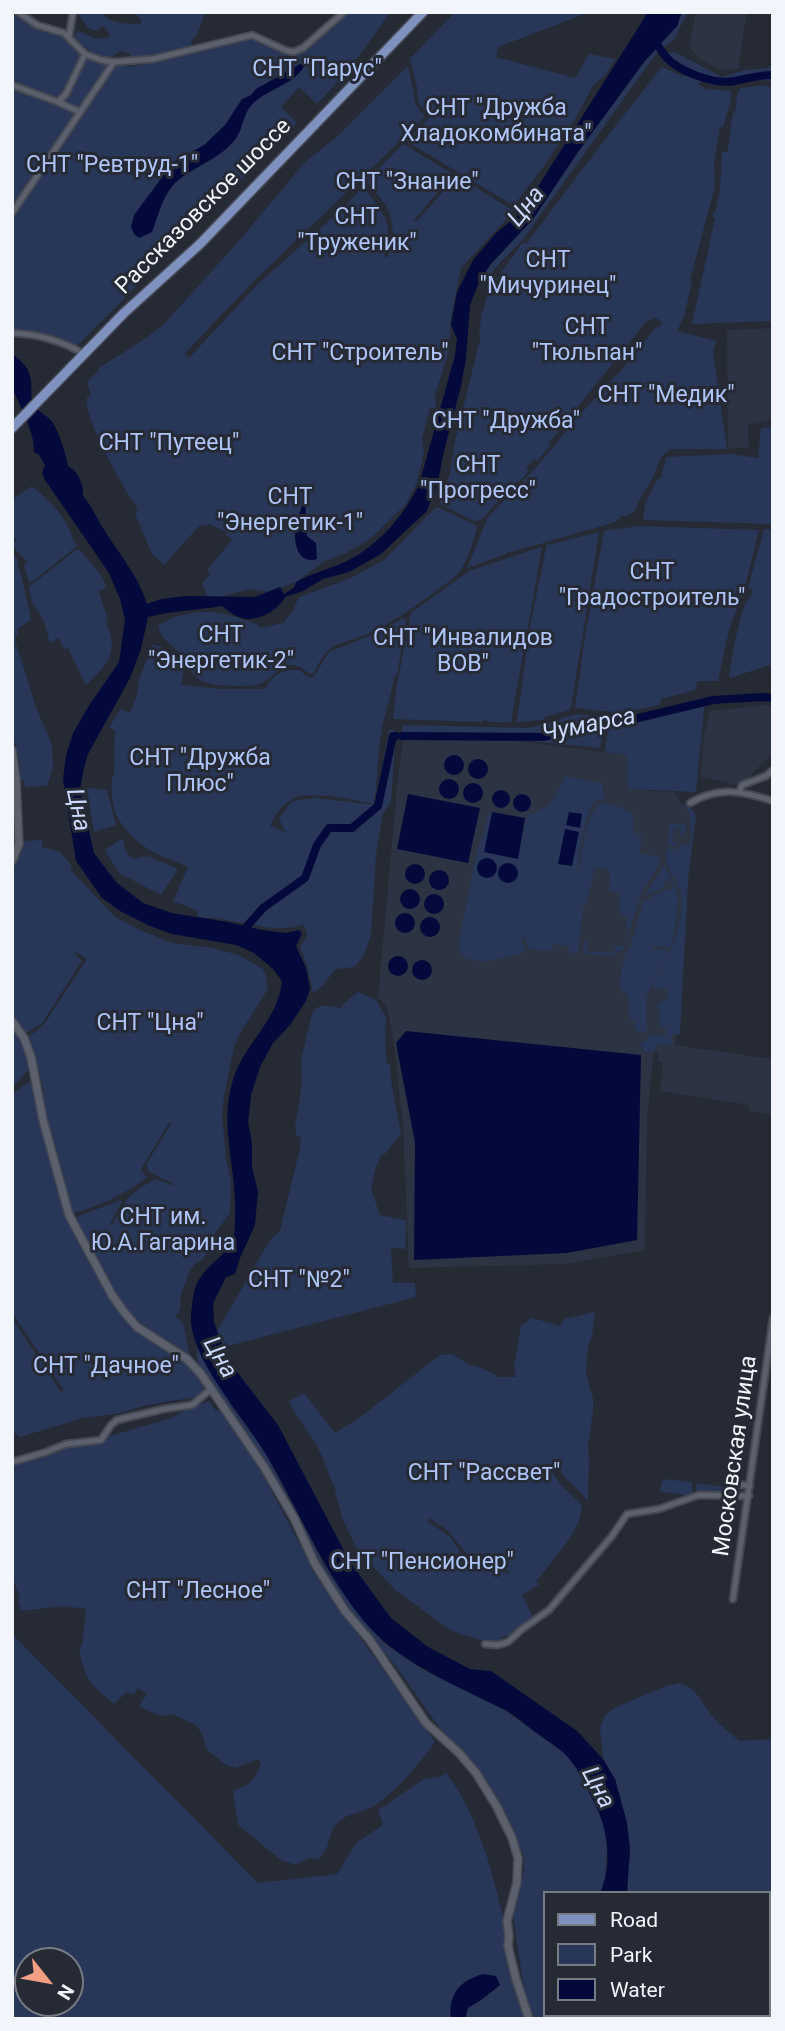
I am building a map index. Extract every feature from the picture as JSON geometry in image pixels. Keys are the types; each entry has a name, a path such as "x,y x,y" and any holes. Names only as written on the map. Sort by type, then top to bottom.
{"main road":[{"name":"Рассказовское шоссе","path":"12,428 124,313 200,244 423,12"}],"street":[{"path":"18,12 37,25 69,37 85,54 114,62 153,59 252,35 293,52 303,48 342,15"},
{"path":"69,37 73,12"},
{"path":"333,12 342,15"},
{"path":"58,102 66,94 85,54"},
{"path":"12,214 114,62"},
{"path":"12,85 80,112"},
{"path":"12,333 42,337 66,344 84,354"},
{"path":"12,750 19,844 12,861"},
{"path":"740,791 741,785 766,776 773,769"},
{"path":"690,803 714,794 740,791 773,801"},
{"path":"12,1021 24,1038 31,1057 57,1177 73,1225 124,1312 137,1328 191,1363 264,1467 294,1518 315,1564 345,1611 369,1639 426,1723 459,1753 476,1773 497,1807 518,1858 517,1882 507,1921 508,1946 529,2019"},
{"name":"Московская улица","path":"733,1599 773,1318"},
{"path":"12,1462 66,1444 101,1440 111,1424 117,1420 192,1405 210,1390"},
{"path":"737,1496 731,1491 732,1486 750,1486"},
{"path":"485,1644 498,1645 508,1642 549,1610 612,1536 627,1514 659,1509 699,1495 749,1496"}],"shaded area":[{"path":"696,12 747,12 738,69 721,70 698,58 689,47"},
{"path":"773,328 773,418 748,425 749,447 728,449 727,330"},
{"path":"766,705 773,707 773,754 754,771 746,787 701,777 704,736 710,711"},
{"path":"403,739 516,741 627,755 648,791 674,792 682,804 688,804 696,816 688,879 680,1034 676,1034 675,1045 773,1059 773,1120 770,1119 770,1114 749,1111 749,1105 660,1091 663,1062 658,1061 659,1053 654,1052 647,1119 645,1250 564,1264 409,1268 403,1125 393,1036 387,1007 378,997"}],"green space":[{"path":"77,12 101,12 114,21 141,24 141,19 133,12 207,12 197,35 191,41 193,46 130,58 130,54 120,51 110,58 90,51 74,37 79,31 96,39 110,37 102,26 98,31 88,28"},
{"name":"СНТ \"Ревтруд-1\"","path":"349,12 390,12 356,60 317,104 299,87 281,107 297,123 77,346 12,333 12,13 37,28 57,33 88,58 132,67 249,37 292,54 319,40"},
{"name":"СНТ \"Дружба Хладокомбината\"","path":"455,12 590,12 498,47 496,57 575,78 589,54 616,59 593,86 544,166 515,204 406,141 430,117 418,102 410,59"},
{"path":"682,12 688,12 674,39 657,53 647,66 525,237 495,268 488,280 483,277 490,265 533,219 644,62 677,26"},
{"path":"675,52 722,77 745,70 769,68 773,62 773,81 753,80 730,85 702,81 698,84 706,89 731,91 731,100 723,127 720,127 714,164 715,186 690,280 692,283 684,316 677,331 716,341 713,352 727,449 671,449 661,457 635,511 627,516 621,516 616,522 508,551 467,568 488,517 539,464 656,327 660,327 662,322 656,318 646,322 548,444 550,446 537,461 534,459 526,467 529,471 481,520 474,521 441,505 481,335 482,313 491,284 523,242 526,244 662,67 685,77 676,66 665,64 667,53"},
{"path":"408,66 416,105 425,117 256,279 185,353 189,358 258,284 363,187 385,218 388,235 384,256 387,258 394,240 391,218 386,205 366,181 403,144 453,174 414,220 416,222 457,176 514,211 461,268 451,318 449,351 435,395 436,408 430,408 422,439 424,452 417,483 406,504 369,540 325,561 296,582 267,592 250,589 212,599 207,596 202,584 210,574 207,570 232,540 226,535 227,532 209,524 199,526 164,565 152,554 135,514 138,509 98,438 88,408 87,397 91,396 87,382 99,368 163,325 239,241 305,162 339,135"},
{"path":"767,85 773,90 773,321 692,324 715,218 712,217 720,190 722,152 727,152 738,94 741,88"},
{"path":"773,427 773,524 643,520 645,505 657,479 661,478 666,457 731,454 758,458 761,428"},
{"path":"32,486 60,514 77,546 29,582 24,566 28,562 12,546 17,540 12,536 12,500"},
{"name":"СНТ \"Энергетик-2\"","path":"435,508 477,526 470,552 460,571 414,607 377,630 329,650 314,673 310,674 302,668 290,665 259,684 232,686 205,682 194,675 160,631 158,625 171,618 196,612 234,616 258,625 259,628 283,623 299,597 351,578 384,560"},
{"name":"СНТ \"Градостроитель\"","path":"638,526 759,530 745,587 729,630 718,681 698,681 695,690 661,699 660,705 622,713 575,708 604,531"},
{"path":"764,529 773,529 773,664 730,678 737,630 753,590 748,588"},
{"path":"599,532 571,708 543,720 517,722 529,632 546,547"},
{"name":"СНТ \"Инвалидов ВОВ\"","path":"541,547 511,722 490,722 483,719 482,722 393,719 411,613 469,571"},
{"path":"76,550 80,550 103,578 106,588 99,591 112,641 105,664 86,685 68,648 64,649 59,638 50,643 44,621 32,602 29,587"},
{"path":"12,554 19,561 17,566 31,620 17,629 15,640 36,707 52,745 53,767 47,786 25,787 24,780 20,780 19,757 12,735"},
{"name":"СНТ \"Дружба Плюс\"","path":"403,618 406,621 397,675 394,677 381,734 374,804 331,796 299,797 284,804 270,826 292,835 284,830 279,818 292,801 316,798 375,805 389,730 396,731 391,801 383,814 376,854 371,935 364,955 355,967 336,969 313,993 300,947 307,935 304,925 268,928 197,917 198,911 173,901 188,867 161,856 133,838 118,818 112,794 115,730 109,728 120,709 130,713 153,644 170,652 181,662 184,670 181,685 220,689 265,689 275,676 283,671 300,670 313,678 329,652 379,632"},
{"path":"702,698 704,710 696,792 628,789 627,755 604,752 611,718 646,714"},
{"path":"575,714 606,717 600,748 510,739 401,738 403,725 529,728"},
{"path":"565,776 601,783 605,799 595,802 589,814 577,869 589,821 598,806 604,803 631,812 633,832 642,837 639,853 660,857 641,894 624,948 612,957 583,953 585,940 588,939 587,951 614,953 615,946 624,946 628,930 628,918 621,916 622,912 619,911 620,897 609,891 610,870 595,867 587,903 583,907 578,953 569,953 569,946 552,944 551,951 529,949 524,938 521,939 525,951 518,954 488,961 465,958 459,949 460,935 476,857 488,815 492,812 485,852 517,859 527,815 548,805"},
{"path":"87,788 107,790 116,825 94,832"},
{"path":"689,805 696,816 688,879 680,1034 672,1034 671,1045 655,1044 654,1052 645,1052 640,1044 648,1039 648,1036 666,1036 666,1027 659,1027 657,1005 667,998 668,992 664,988 656,989 653,986 679,927 682,901 680,890 666,862 666,856 667,849 675,850 682,844 689,845 691,841 690,815 687,808"},
{"path":"671,824 687,825 682,836 681,828 674,828 672,842 679,843 675,847 668,844"},
{"path":"123,838 126,852 133,859 148,856 178,869 161,895 119,873 105,850"},
{"path":"42,840 42,847 60,852 71,865 71,870 115,917 172,943 212,948 239,955 263,969 266,976 268,989 234,1047 224,1096 222,1114 231,1182 230,1213 213,1236 216,1239 202,1260 189,1272 180,1298 180,1310 175,1316 183,1323 190,1356 134,1321 110,1286 74,1218 121,1200 110,1224 112,1225 133,1193 146,1184 155,1179 175,1186 148,1171 147,1163 171,1124 169,1123 141,1169 147,1178 112,1199 73,1213 42,1102 44,1090 28,1036 45,1023 87,959 76,952 82,961 42,1023 26,1033 12,1016 12,868 25,841"},
{"path":"664,865 676,887 676,922 670,948 653,946 653,949 669,951 646,997 647,1032 636,1031 634,1020 628,1014 629,994 622,993 622,987 619,986 625,955 631,945 643,902 674,888 669,877 663,888 645,896"},
{"name":"СНТ \"№2\"","path":"358,992 376,1000 386,1017 387,1064 390,1065 401,1133 385,1154 381,1155 371,1189 380,1215 406,1220 405,1249 391,1248 393,1283 415,1283 416,1297 224,1347 216,1333 270,1240 280,1231 300,1148 301,1138 296,1135 295,1127 302,1083 301,1060 312,1014 321,1006 342,1008 344,1003"},
{"path":"12,1025 26,1051 30,1068 12,1088"},
{"name":"СНТ \"Дачное\"","path":"33,1079 58,1189 70,1224 132,1326 184,1359 201,1377 205,1388 196,1397 83,1418 20,1437 12,1431 12,1318 61,1392 64,1390 12,1313 12,1094"},
{"name":"СНТ \"Рассвет\"","path":"595,1312 586,1374 593,1398 588,1445 588,1500 560,1470 552,1472 581,1504 578,1523 565,1545 536,1582 540,1584 522,1595 533,1617 510,1636 503,1636 497,1645 449,1629 396,1591 356,1548 343,1520 336,1491 319,1450 289,1401 304,1393 335,1433 359,1418 440,1355 452,1354 499,1377 516,1377 514,1366 521,1325 532,1318 561,1326 564,1319","holes":["429,1518 447,1530 467,1554 488,1565 509,1571 510,1574 480,1566 462,1555 450,1537 427,1521"]},
{"path":"197,1345 233,1408 265,1452 327,1570 360,1616 384,1643 422,1669 506,1711 564,1753 575,1765 603,1818 607,1847 605,1881 601,1891 544,1891 544,2017 549,2019 535,2019 525,1994 513,1917 524,1871 523,1854 497,1797 436,1723 395,1665 348,1611 323,1574 256,1452 204,1375 197,1360"},
{"name":"СНТ \"Лесное\"","path":"209,1401 216,1411 221,1409 257,1464 310,1567 435,1742 407,1777 382,1800 339,1822 325,1852 318,1860 309,1858 296,1865 281,1860 238,1825 233,1791 254,1779 261,1764 258,1759 236,1768 226,1765 207,1750 196,1725 172,1714 162,1716 139,1706 147,1694 138,1688 133,1695 127,1692 114,1704 94,1686 83,1667 79,1647 82,1646 86,1609 64,1606 21,1611 18,1600 20,1598 12,1576 12,1464 172,1418"},
{"path":"663,1479 692,1482 693,1496 660,1491"},
{"path":"696,1483 724,1487 725,1498 697,1497"},
{"path":"12,1634 258,1883 337,1874 357,1842 383,1825 378,1810 424,1779 440,1777 446,1773 462,1797 486,1853 525,2019 465,2019 468,2008 500,1985 450,2011 451,2019 12,2019"},
{"path":"679,1683 692,1689 714,1718 739,1741 773,1741 773,2019 569,2019 771,2017 771,1891 627,1891 630,1849 627,1823 615,1779 603,1759 600,1728 605,1715 616,1707"}],"water":[{"name":"Цна","path":"648,12 682,12 677,26 644,62 533,219 490,265 483,276 484,282 479,282 470,305 461,386 438,482 427,511 381,554 349,572 323,579 303,591 285,597 278,606 260,617 242,618 222,606 148,617 141,649 130,678 88,754 80,789 94,853 116,882 143,903 172,913 262,930 286,933 299,930 302,934 296,946 306,968 310,988 306,1001 290,1025 273,1043 260,1067 251,1095 248,1123 252,1142 252,1167 258,1192 255,1225 235,1274 226,1277 213,1304 214,1322 223,1347 237,1372 278,1425 350,1562 391,1618 428,1647 470,1669 491,1671 577,1731 603,1759 615,1779 627,1823 630,1849 627,1891 601,1891 608,1859 603,1824 570,1759 503,1709 441,1678 396,1651 359,1615 333,1577 258,1441 220,1388 199,1351 191,1316 194,1291 204,1273 229,1245 235,1229 227,1114 229,1097 238,1067 268,1020 282,981 273,969 254,953 236,945 172,934 120,911 102,898 76,861 63,779 66,756 73,733 119,662 125,620 109,573 45,480 42,473 45,465 34,452 29,426 12,387 12,354 27,369 33,403 53,423 68,466 80,479 83,496 133,574 147,604 186,596 255,597 280,587 284,594 294,588 296,582 347,561 370,547 406,508 419,485 455,355 457,339 451,325 457,292 473,260 497,232 516,217"},
{"path":"307,60 292,79 252,104 239,133 230,145 175,183 164,200 152,232 139,238 134,234 131,227 134,215 175,161 204,145 225,125 242,99"},
{"path":"305,497 307,536 316,543 317,559 311,560 300,554 295,540"},
{"path":"450,755 458,755 464,765 458,775 450,775 444,769 444,761"},
{"path":"474,759 482,759 488,769 482,779 474,779 468,773 468,765"},
{"path":"445,779 453,779 459,789 453,799 445,799 439,793 439,785"},
{"path":"469,783 477,783 483,793 477,803 469,803 463,797 463,789"},
{"path":"497,790 505,790 510,799 508,806 497,808 492,803 492,795"},
{"path":"408,794 480,808 468,863 397,849"},
{"path":"518,794 526,794 531,803 529,810 518,812 513,807 513,799"},
{"path":"492,812 525,818 518,859 484,852"},
{"path":"569,812 582,814 580,828 566,825"},
{"path":"565,829 579,832 572,866 558,864"},
{"path":"487,858 494,861 497,868 494,875 487,878 480,875 477,868 480,861"},
{"path":"508,863 515,866 518,873 515,880 508,883 501,880 498,873 501,866"},
{"path":"411,864 419,864 425,874 419,884 411,884 405,878 405,870"},
{"path":"435,870 443,870 449,880 443,890 435,890 429,884 429,876"},
{"path":"406,889 414,889 420,899 414,909 406,909 400,903 400,895"},
{"path":"430,894 438,894 444,904 438,914 430,914 424,908 424,900"},
{"path":"401,913 409,913 415,923 409,933 401,933 395,927 395,919"},
{"path":"426,917 434,917 440,927 434,937 426,937 420,931 420,923"},
{"path":"394,956 402,956 408,966 402,976 394,976 388,970 388,962"},
{"path":"418,960 426,960 432,970 426,980 418,980 412,974 412,966"},
{"path":"406,1031 641,1055 637,1240 567,1253 414,1260 415,1143 396,1043"},
{"path":"483,1974 496,1976 500,1985 468,2008 465,2019 451,2019 452,2002 457,1989 468,1980"}],"waterway":[{"path":"652,38 671,62 707,79 727,82 773,75"},
{"name":"Чумарса","path":"403,736 543,737 622,722 713,700 773,698"},
{"name":"Чумарса","path":"240,934 263,908 305,878 317,845 329,828 352,828 378,806 393,736 396,736"}],"park label":[{"name":"СНТ \"Парус\"","path":"317,70"},
{"name":"СНТ \"Знание\"","path":"407,183"},
{"name":"СНТ \"Труженик\"","path":"357,231"},
{"name":"СНТ \"Мичуринец\"","path":"548,274"},
{"name":"СНТ \"Тюльпан\"","path":"587,341"},
{"name":"СНТ \"Строитель\"","path":"360,354"},
{"name":"СНТ \"Медик\"","path":"666,396"},
{"name":"СНТ \"Дружба\"","path":"506,422"},
{"name":"СНТ \"Путеец\"","path":"169,444"},
{"name":"СНТ \"Прогресс\"","path":"478,479"},
{"name":"СНТ \"Энергетик-1\"","path":"290,511"},
{"name":"СНТ \"Цна\"","path":"150,1024"},
{"name":"СНТ им. Ю.А.Гагарина","path":"163,1231"},
{"name":"СНТ \"Пенсионер\"","path":"422,1563"}]}
